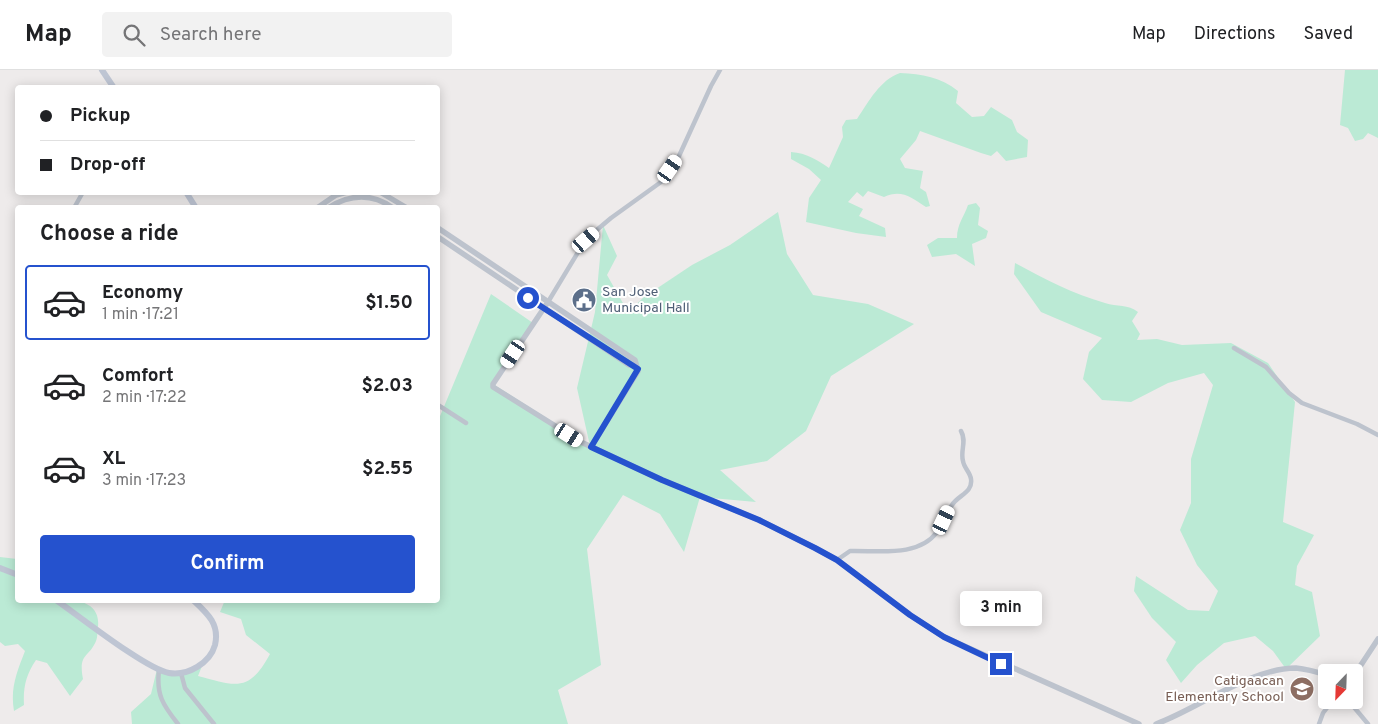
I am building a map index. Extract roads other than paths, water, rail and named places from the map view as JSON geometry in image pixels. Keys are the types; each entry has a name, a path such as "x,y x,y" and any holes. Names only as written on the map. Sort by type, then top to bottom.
{"main road":[{"path":"102,70 112,85"},
{"path":"0,568 15,574"},
{"path":"60,603 159,670 170,673 192,670 208,657 214,647 217,635 215,624 196,603"}],"street":[{"path":"720,70 680,156 661,182 611,218 586,240 546,305 493,384 494,387 591,447 662,480 766,524 837,560 910,615 944,637 1139,724"},
{"path":"321,205 336,195"},
{"path":"385,195 402,205"},
{"path":"332,205 340,200 364,196 380,199 389,205"},
{"path":"440,229 629,365 635,365 638,371 591,447"},
{"path":"440,238 546,305"},
{"path":"1234,348 1266,367 1289,393 1302,403 1357,424 1378,435"},
{"path":"440,406 466,423"},
{"path":"837,560 850,551 880,553 905,550 931,540 954,502 969,490 971,479 962,461 964,440 961,431"},
{"path":"1362,664 1378,639"},
{"path":"1156,724 1262,675 1298,668 1318,673"},
{"path":"159,670 157,687 164,706 178,724"},
{"path":"181,673 185,688 214,724"},
{"path":"1319,724 1326,709"},
{"path":"1356,709 1368,724"}],"place":[{"name":"San Jose Municipal Hall","path":"584,300"},
{"name":"Catigaacan Elementary School","path":"1302,689"}]}
